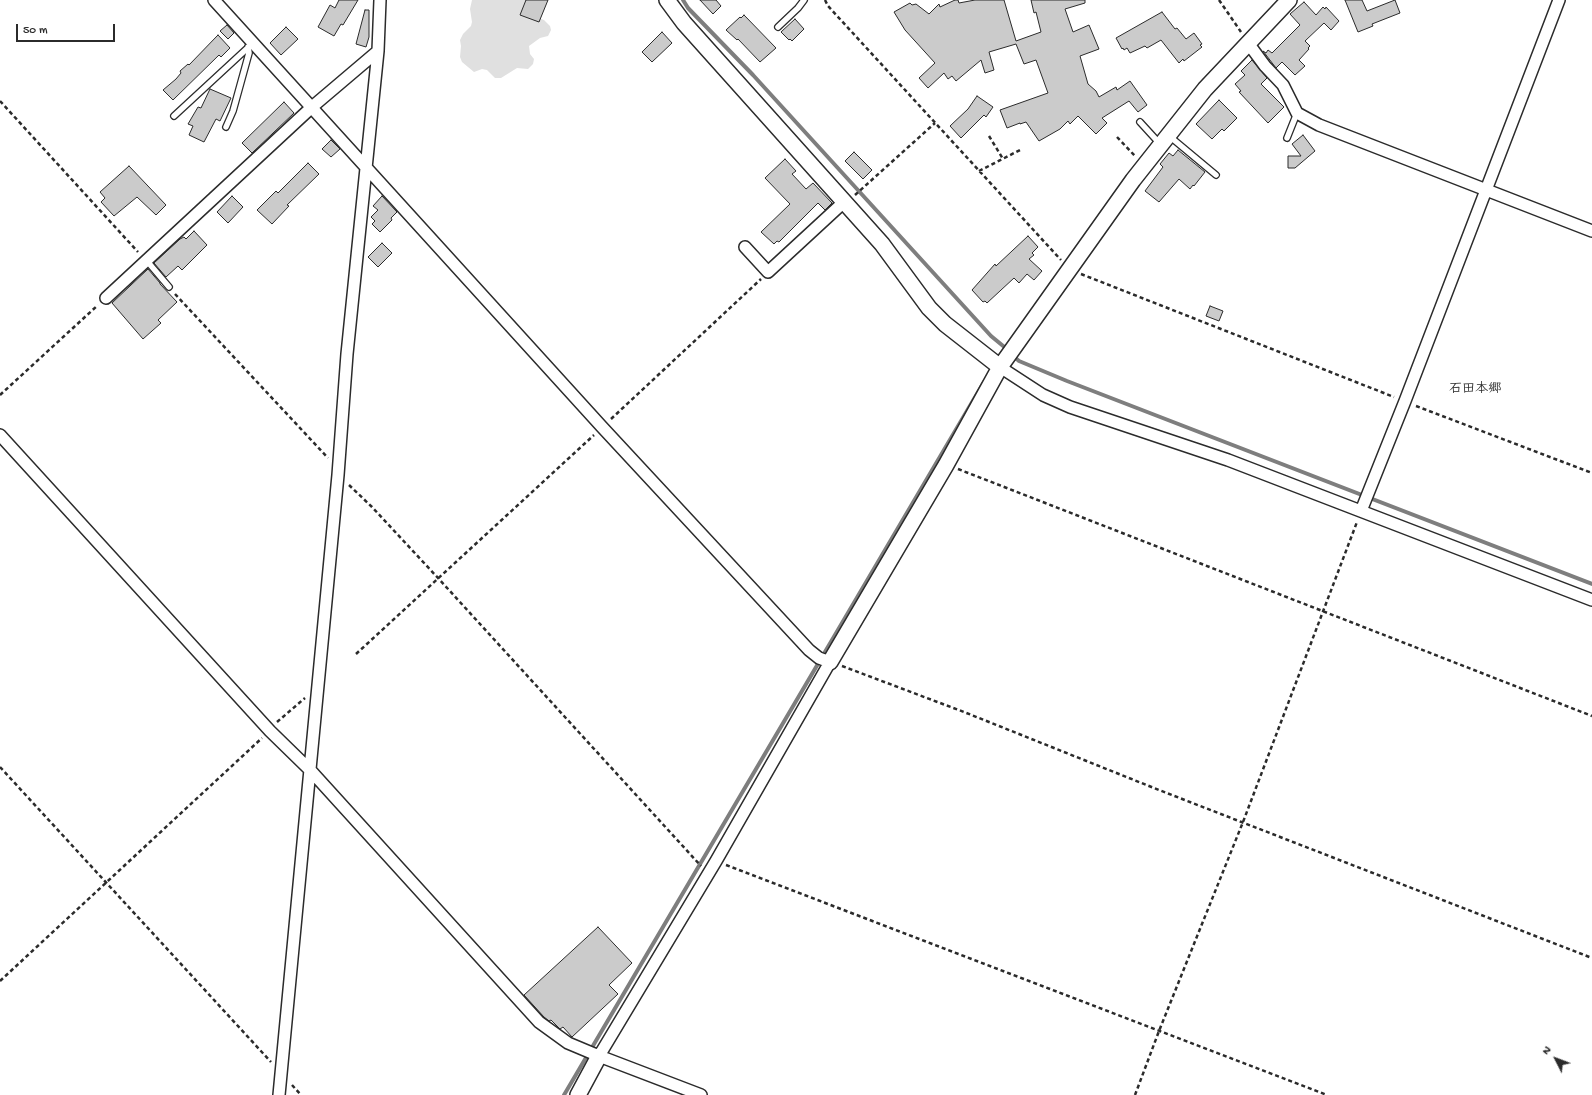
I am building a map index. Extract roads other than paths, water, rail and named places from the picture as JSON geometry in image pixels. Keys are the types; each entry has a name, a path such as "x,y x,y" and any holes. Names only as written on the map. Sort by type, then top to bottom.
{"street":[{"path":"214,0 251,45 312,107 602,427 809,650 819,658 830,662"},
{"path":"280,1095 311,771 347,354 378,51 380,0"},
{"path":"667,0 673,10 882,244 929,308 945,324 1000,366 1043,394 1070,407 1228,460 1362,510 1592,600"},
{"path":"578,1095 599,1056 716,861 830,662 946,465 1000,366 1144,166 1205,89 1248,42 1290,0"},
{"path":"1362,510 1559,0"},
{"path":"1248,42 1265,66 1283,85 1297,113 1319,125 1592,231"},
{"path":"106,298 312,107 378,51"},
{"path":"745,247 768,272 846,202"},
{"path":"0,435 270,730 311,771 539,1022 568,1043 701,1095"}],"lane":[{"path":"778,27 798,8 804,0"},
{"path":"174,116 251,45"},
{"path":"226,127 233,111 251,45"},
{"path":"1288,138 1297,113"},
{"path":"1140,122 1216,175"},
{"path":"147,261 169,287"}],"waterway":[{"path":"683,0 688,8 753,75 991,336 1008,350"},
{"path":"1012,355 1019,361 1067,381 1592,584"},
{"path":"564,1095 984,382"}],"district":[{"name":"石田本郷","path":"1475,390"}]}
